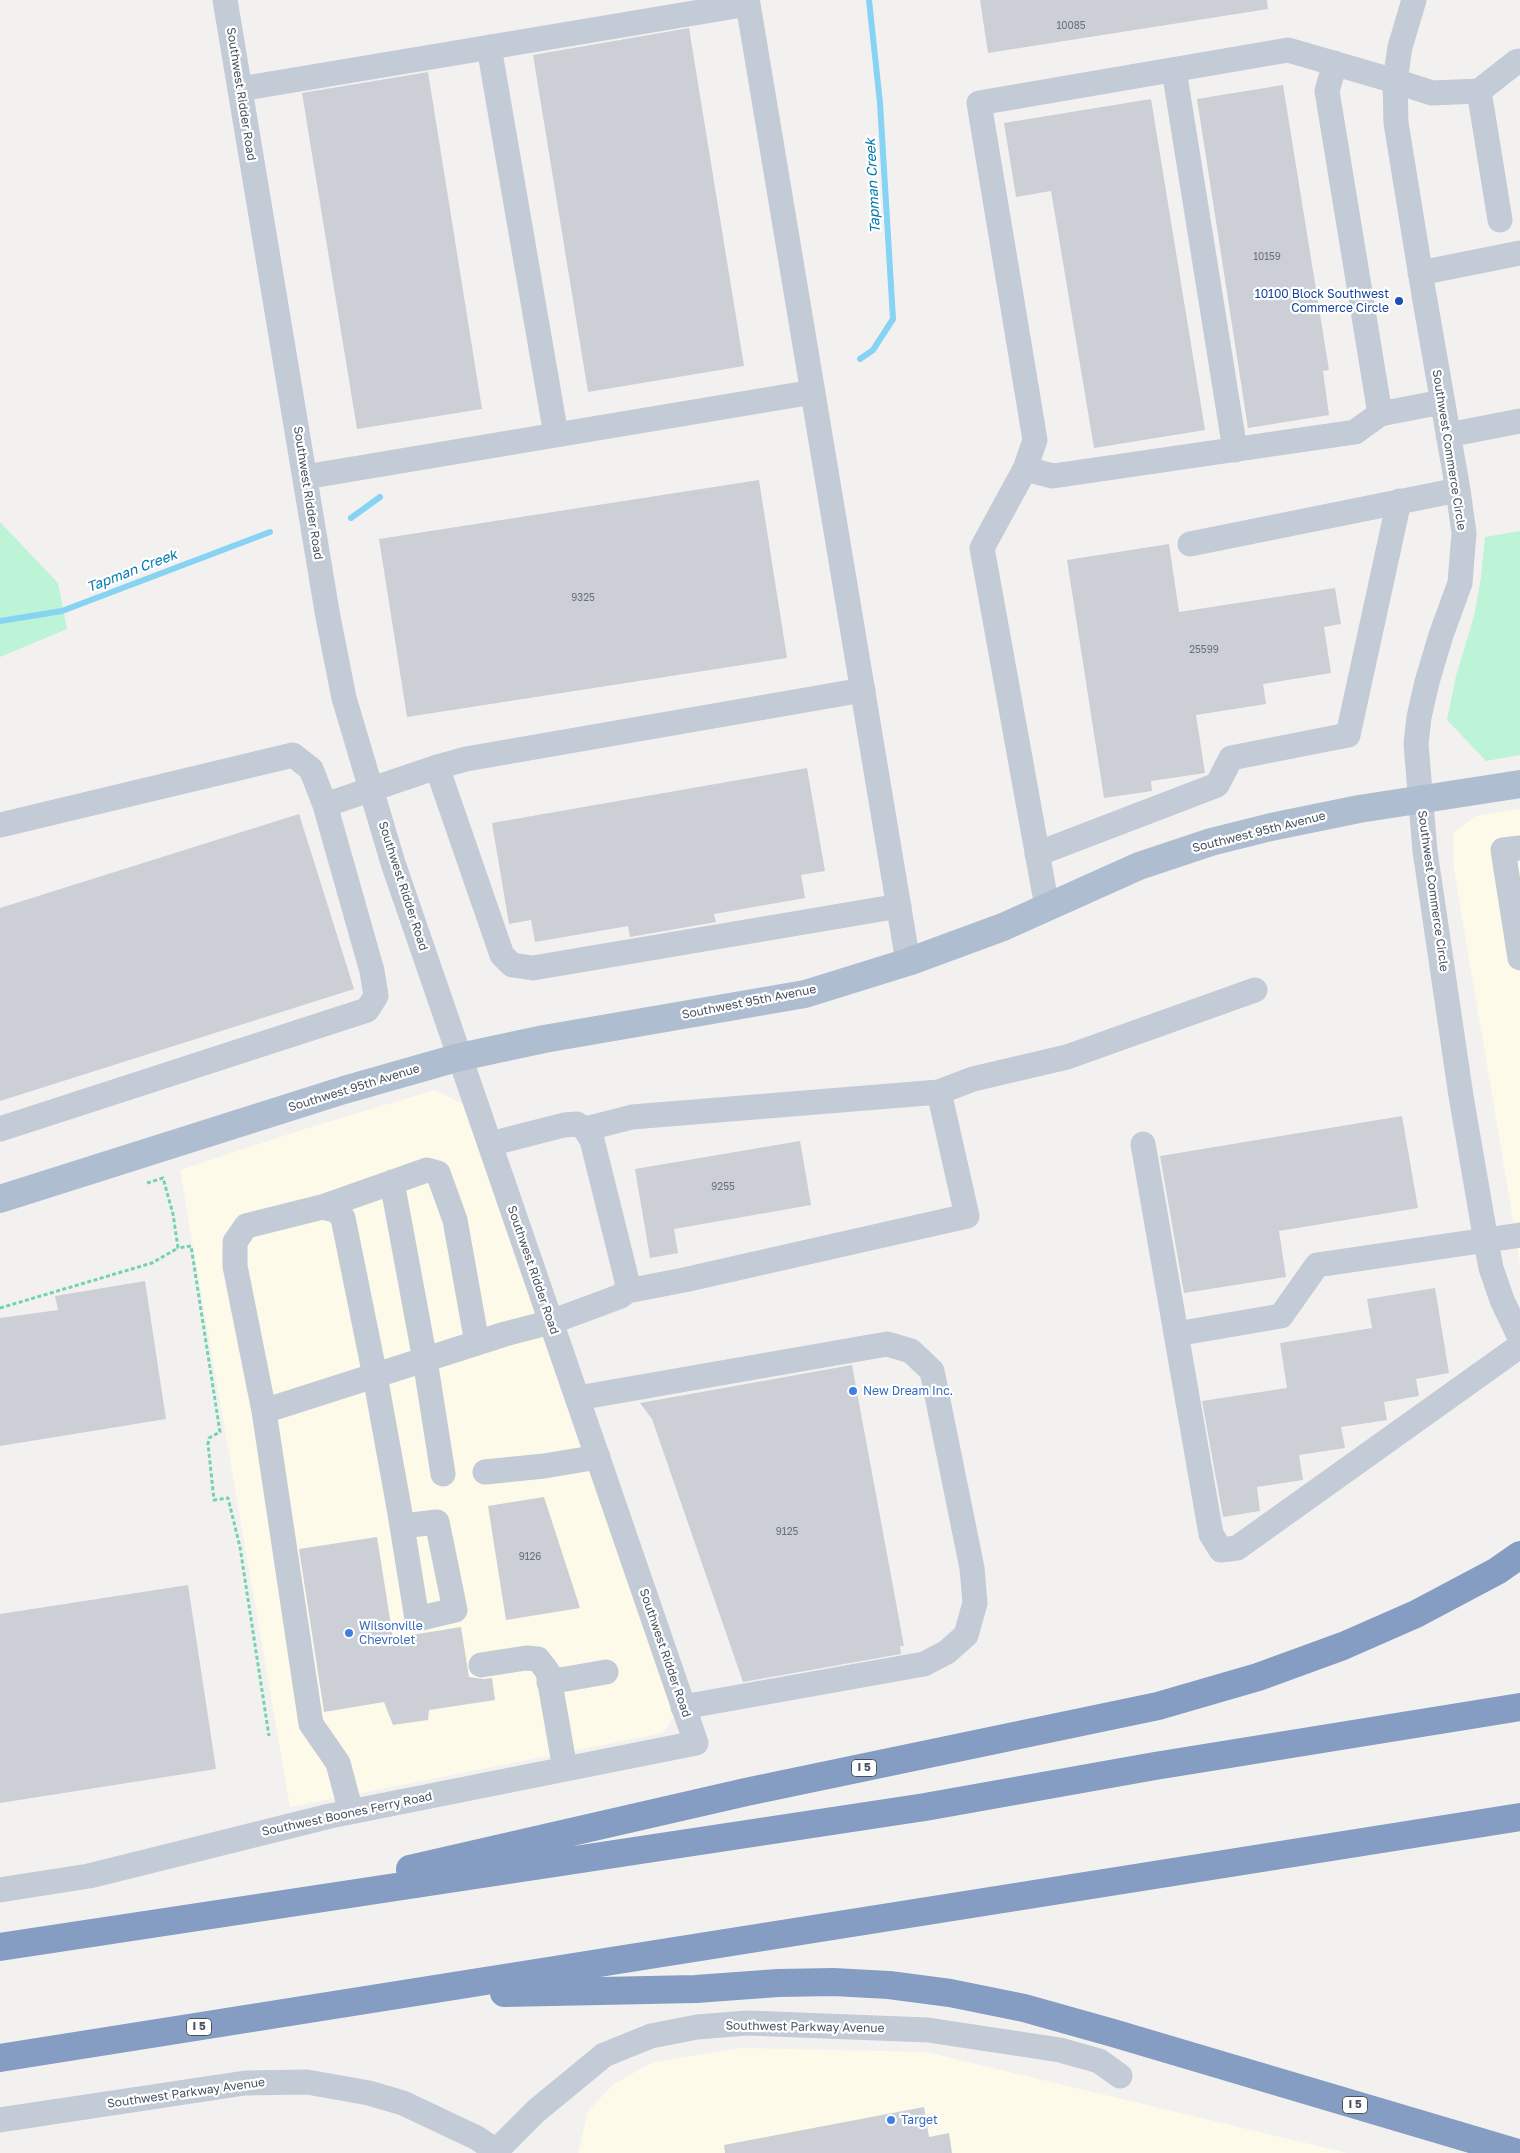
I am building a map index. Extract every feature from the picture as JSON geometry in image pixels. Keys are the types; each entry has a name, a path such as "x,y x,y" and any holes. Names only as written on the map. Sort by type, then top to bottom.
{"highway":[{"name":"I 5","path":"186,1920 737,1794 1158,1706 1258,1678 1344,1646 1416,1614 1497,1571 1520,1555"},
{"name":"I 5","path":"0,1947 42,1939 186,1920 925,1807 1155,1766 1520,1707"},
{"name":"I 5","path":"0,2058 1520,1816"},
{"name":"I 5","path":"398,1996 696,1988 778,1982 890,1985 950,1993 1024,2008 1113,2033 1518,2153"}],"main road":[{"name":"Southwest 95th Avenue","path":"0,1199 344,1090 460,1057 544,1039 805,994 908,962 1003,927 1138,866 1211,842 1271,827 1421,798 1520,784"}],"street":[{"name":"Southwest Ridder Road","path":"226,0 339,675 394,863 696,1743"},
{"name":"Southwest Commerce Circle","path":"1414,0 1400,47 1395,80 1396,123 1464,533 1460,583 1441,635 1427,682 1419,716 1416,744 1425,852 1461,1096 1486,1241 1491,1268 1502,1300 1520,1338"},
{"path":"240,89 748,4 908,962"},
{"path":"489,47 556,435"},
{"path":"1047,907 982,548 1025,469 1035,440 979,103 1288,50 1395,80 1432,93 1479,92 1516,62 1520,61"},
{"path":"1335,63 1327,90 1380,414"},
{"path":"1174,70 1235,450"},
{"path":"1479,92 1500,220"},
{"path":"1420,273 1520,254"},
{"path":"305,477 813,392"},
{"path":"1025,469 1053,476 1356,432 1380,414 1442,402"},
{"path":"1448,435 1520,421"},
{"path":"1190,544 1458,490"},
{"path":"1037,854 1217,785 1232,758 1348,735 1399,502"},
{"path":"325,805 466,759 863,690"},
{"path":"0,825 293,755 311,769 325,805 372,971 376,996 367,1010 0,1129"},
{"path":"437,767 502,955 512,966 533,968 899,906"},
{"path":"1520,848 1503,850 1520,958"},
{"path":"585,1129 632,1117 939,1092 973,1079 1067,1057 1255,990"},
{"path":"264,1411 477,1343 551,1322 621,1296 627,1291 684,1280 967,1216 939,1092"},
{"path":"490,1144 564,1125 578,1124 585,1129 592,1140 627,1281 627,1291"},
{"path":"1143,1144 1211,1534 1221,1550 1237,1548 1520,1346"},
{"path":"351,1812 338,1763 311,1724 264,1411 235,1266 235,1242 246,1226 322,1207 427,1170 438,1173 455,1220 477,1343"},
{"path":"392,1182 425,1360 443,1474"},
{"path":"322,1207 336,1210 343,1218 402,1526"},
{"path":"1176,1334 1281,1316 1317,1265 1520,1235"},
{"path":"578,1398 887,1344 911,1351 932,1372 972,1568 975,1603 966,1635 948,1652 924,1664 683,1706"},
{"path":"485,1472 544,1466 598,1457"},
{"path":"481,1665 526,1658 538,1659 548,1672 565,1769"},
{"path":"549,1682 606,1672"},
{"name":"Southwest Boones Ferry Road","path":"0,1890 89,1876 250,1835 351,1812 696,1743"},
{"name":"Southwest Parkway Avenue","path":"0,2120 236,2084 307,2082 350,2088 403,2104 449,2124 498,2152 536,2111 604,2055 651,2036 696,2027 748,2023 928,2030 1060,2050 1099,2061 1120,2076"}],"path":[{"path":"147,1183 163,1178 173,1214 178,1248"},
{"path":"0,1308 152,1263 178,1248 191,1246 220,1432 209,1438 208,1444 214,1500 228,1498 240,1546 270,1736"}],"shaded area":[{"path":"1520,809 1520,1262 1454,869 1453,833 1476,816"},
{"path":"435,1090 464,1105 675,1715 663,1733 290,1807 180,1170 311,1127"},
{"path":"741,2048 926,2052 1347,2153 578,2153 588,2111 614,2084 653,2062"}],"green space":[{"path":"0,522 58,583 67,629 0,657"},
{"path":"1520,531 1520,755 1486,761 1447,720 1456,676 1474,616 1481,577 1485,537"}],"building":[{"path":"980,0 1267,0 1268,9 988,53"},
{"path":"689,28 744,366 588,392 533,55"},
{"path":"428,72 482,409 357,429 302,93"},
{"path":"1283,85 1329,370 1323,371 1329,415 1248,428 1197,99"},
{"path":"1151,99 1205,430 1094,448 1051,191 1016,197 1004,123"},
{"path":"759,480 787,658 407,717 379,539"},
{"path":"1169,544 1179,612 1335,588 1341,624 1324,627 1331,673 1263,684 1266,704 1196,715 1205,773 1151,781 1152,791 1104,798 1067,560"},
{"path":"807,768 825,871 801,875 805,898 714,914 716,922 630,937 628,926 535,942 531,920 509,924 492,823"},
{"path":"299,814 354,989 0,1101 0,908"},
{"path":"1402,1116 1418,1208 1279,1231 1286,1277 1184,1293 1160,1156"},
{"path":"800,1141 811,1205 674,1229 678,1253 650,1258 635,1169"},
{"path":"145,1281 166,1419 0,1446 0,1318 58,1310 55,1296"},
{"path":"1435,1288 1449,1373 1416,1379 1419,1396 1384,1402 1387,1420 1341,1427 1345,1448 1299,1455 1303,1480 1257,1487 1260,1511 1223,1517 1202,1401 1287,1388 1280,1343 1372,1328 1367,1299"},
{"path":"852,1365 904,1646 900,1646 901,1654 743,1682 652,1419 640,1403"},
{"path":"544,1497 580,1608 506,1620 488,1506"},
{"name":"Wilsonville Chevrolet","path":"377,1537 393,1638 461,1627 469,1677 492,1678 495,1700 429,1710 428,1720 393,1725 384,1702 324,1712 299,1549"},
{"path":"188,1585 216,1769 0,1803 0,1614"},
{"name":"Target","path":"924,2107 929,2137 949,2133 952,2153 725,2153 724,2145"}],"waterway":[{"name":"Tapman Creek","path":"860,359 873,350 893,319 880,103 869,0"},
{"name":"Tapman Creek","path":"351,518 380,497"},
{"name":"Tapman Creek","path":"0,621 62,611 270,532"}],"place":[{"name":"10100 Block Southwest Commerce Circle","path":"1399,301"},
{"name":"New Dream Inc.","path":"853,1391"},
{"name":"Wilsonville Chevrolet","path":"349,1633"},
{"name":"Target","path":"891,2120"}]}
